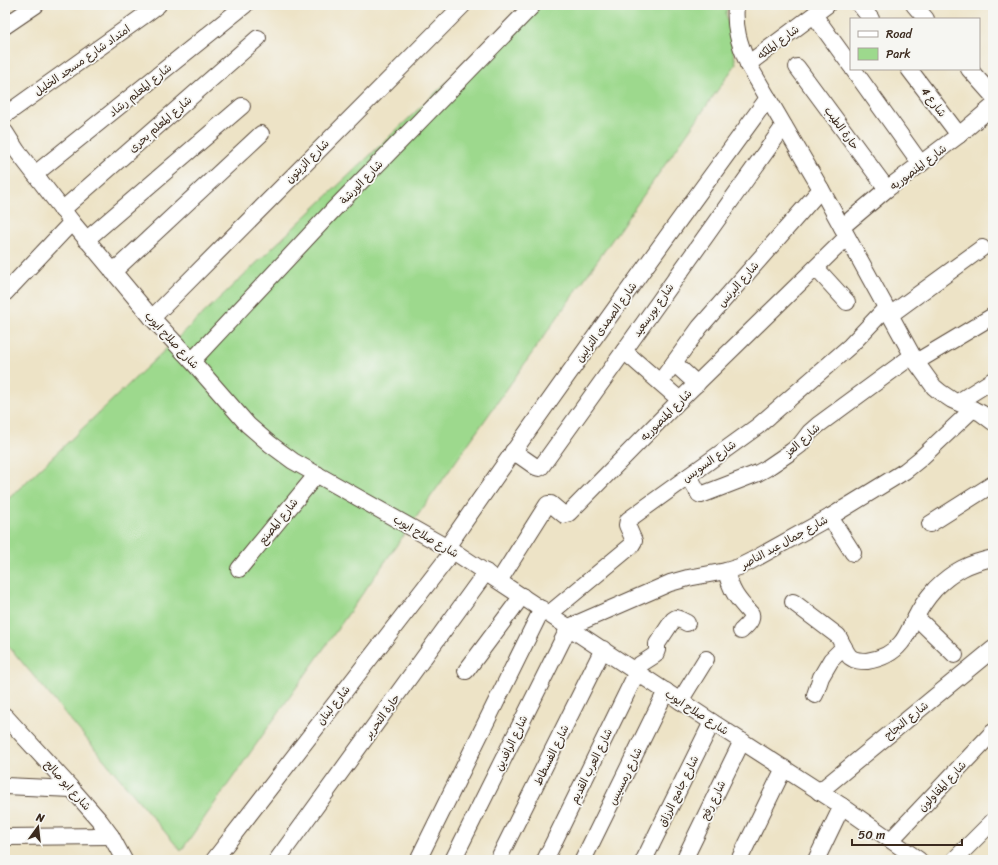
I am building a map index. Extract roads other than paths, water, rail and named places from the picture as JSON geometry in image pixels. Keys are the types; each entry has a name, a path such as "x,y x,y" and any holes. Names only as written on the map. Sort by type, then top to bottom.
{"street":[{"path":"5,26 36,5"},
{"name":"امتداد شارع مسجد الخليل","path":"5,115 158,5"},
{"name":"شارع المعلم رشاد","path":"35,174 245,5"},
{"name":"شارع الزيتون","path":"152,318 463,5"},
{"name":"شارع الورشة","path":"192,361 335,208 533,5"},
{"path":"736,5 735,16 737,32 741,48 748,64 821,189 914,359 934,387 945,396 992,419"},
{"name":"شارع الملكه","path":"748,64 827,5"},
{"path":"860,5 870,18"},
{"path":"914,5 925,18"},
{"path":"814,15 850,65"},
{"name":"شارع المعلم بحرى","path":"5,293 67,216 258,38"},
{"name":"حارة الطيب","path":"797,66 887,189"},
{"path":"854,70 921,164"},
{"name":"شارع 4","path":"910,70 959,135"},
{"path":"970,70 993,96"},
{"name":"شارع الصمدى الترابين","path":"450,549 513,451 768,98"},
{"path":"86,240 242,106"},
{"name":"شارع المنصوريه","path":"493,577 545,506 551,504 562,514 567,514 680,400 816,268 844,232 887,189 959,135 993,106"},
{"name":"شارع بورسعيد","path":"513,451 536,467 541,467 784,126"},
{"name":"شارع صلاح ايوب","path":"5,133 17,151 86,240 152,318 248,425 270,444 293,461 450,549 842,806 891,840 912,858"},
{"path":"113,272 261,134"},
{"name":"شارع البرنس","path":"660,382 700,327 821,189"},
{"name":"شارع السويس","path":"546,612 631,546 634,540 627,525 628,520 758,426 888,312 982,248"},
{"path":"816,268 847,302"},
{"name":"شارع العز","path":"689,476 701,495 758,473 800,445 810,432 818,425 914,359 993,316"},
{"path":"624,351 680,400"},
{"path":"674,363 697,384"},
{"path":"958,402 993,380"},
{"name":"شارع جمال عبد الناصر","path":"569,627 670,583 726,571 751,561 830,517 905,471 973,409"},
{"name":"شارع المصنع","path":"239,569 317,474"},
{"path":"930,524 993,484"},
{"path":"830,517 853,552"},
{"name":"شارع لبنان","path":"214,860 450,549"},
{"path":"793,602 838,636 851,658 865,661 874,660 892,651 901,643 927,599 948,577 963,567 978,561 993,558"},
{"path":"726,571 729,583 734,593 752,617 752,620 741,631"},
{"name":"حارة التحرير","path":"277,860 493,577"},
{"path":"466,671 522,596"},
{"path":"418,860 546,612"},
{"path":"916,617 955,655"},
{"path":"635,671 656,655 657,644 673,620 676,618 687,623"},
{"name":"شارع الرافدين","path":"453,860 569,627"},
{"path":"815,695 821,677 831,660 844,646"},
{"name":"شارع النجاح","path":"819,792 993,649"},
{"name":"شارع الفسطاط","path":"498,860 603,650"},
{"path":"680,701 706,659"},
{"name":"شارع العرب القديم","path":"545,860 635,671"},
{"name":"شارع رمسيس","path":"583,860 666,691"},
{"name":"شارع ابو صالح","path":"5,716 11,729 72,788 100,821 111,836 124,860"},
{"name":"شارع جامع الرزاق","path":"644,860 712,722"},
{"name":"شارع المقاولون","path":"891,840 993,732"},
{"name":"شارع رفح","path":"684,860 742,741"},
{"path":"739,860 784,768"},
{"path":"5,786 72,788"},
{"path":"816,860 842,806"},
{"path":"954,860 993,821"},
{"path":"5,837 111,836"}]}
